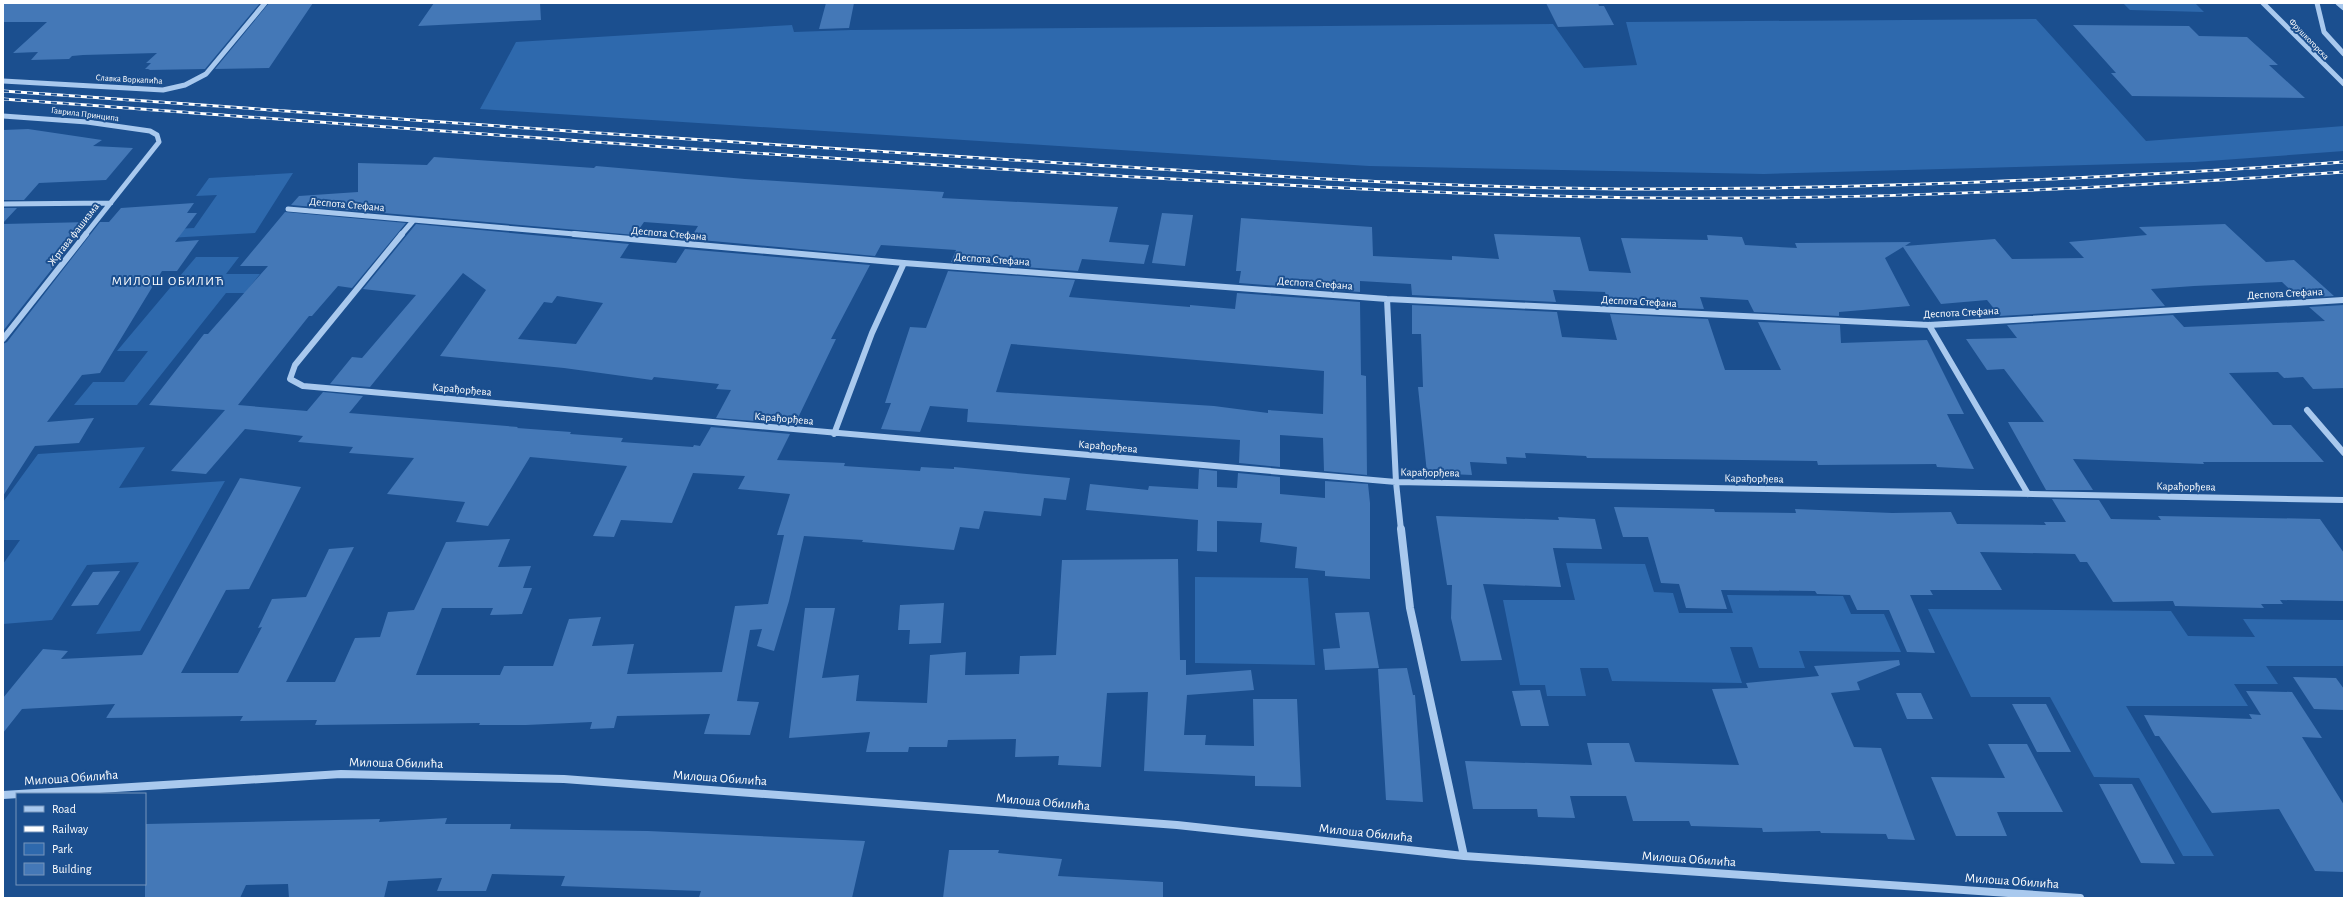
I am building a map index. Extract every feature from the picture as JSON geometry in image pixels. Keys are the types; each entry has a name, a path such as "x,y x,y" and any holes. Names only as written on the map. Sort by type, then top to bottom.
{"street":[{"name":"Славка Воркапића","path":"3,81 163,90 175,88 198,80 206,74 265,3"},
{"name":"Фрушкогорска","path":"2264,3 2344,84"},
{"path":"2317,3 2320,25 2326,37 2344,54"},
{"path":"2338,3 2344,8"},
{"name":"Гаврила Принципа","path":"3,116 87,122 150,131 157,135 159,142"},
{"name":"Жртава фашизма","path":"3,339 159,142"},
{"path":"3,204 111,203"},
{"name":"Деспота Стефана","path":"288,209 904,263 1387,299 1929,325 2343,300"},
{"name":"Карађорђева","path":"413,221 295,365 290,379 303,386 834,434 1396,482 2344,500"},
{"path":"834,434 872,333 904,263"},
{"path":"1387,299 1396,482 1410,608 1464,856"},
{"path":"1929,325 2028,494"},
{"path":"2307,410 2344,453"},
{"name":"Милоша Обилића","path":"35,793 341,774 564,779 894,802 1184,826 1464,856 2080,898"},
{"name":"Милоша Обилића","path":"3,795 16,794"}],"green space":[{"path":"2123,3 2195,3 2204,12 2130,10"},
{"path":"2036,19 2146,141 2344,126 2344,151 2195,162 1764,174 1369,166 480,109 516,42 792,25 794,32 851,30 1553,24 1584,68 1637,65 1626,22"},
{"path":"293,173 255,233 168,238 174,229 194,228 217,195 196,196 209,178"},
{"path":"196,257 239,257 226,274 260,274 245,293 226,293 137,405 74,405 93,382 124,382 148,351 117,351"},
{"path":"145,447 119,488 225,481 140,631 96,634 139,562 87,565 52,620 3,624 3,564 20,540 3,540 3,502 38,454"},
{"path":"1566,563 1645,564 1654,592 1673,593 1679,613 1733,613 1727,595 1843,596 1851,614 1884,614 1901,652 1799,651 1805,668 1759,668 1752,647 1730,647 1742,683 1612,681 1608,668 1580,668 1586,696 1547,696 1545,685 1520,685 1503,600 1575,600"},
{"path":"1195,577 1308,578 1315,665 1195,663"},
{"path":"1928,609 2171,611 2188,636 2255,637 2243,619 2344,620 2344,666 2266,666 2278,684 2234,684 2248,706 2126,706 2214,856 2183,856 2139,778 2094,777 2050,697 1971,697"}],"building":[{"path":"3,3 260,3 205,69 148,70 150,69 145,69 151,63 146,63 157,53 83,55 72,56 69,59 31,60 38,52 13,53 47,22 3,22"},
{"path":"269,3 313,3 269,68 215,69"},
{"path":"434,3 540,3 541,20 418,26"},
{"path":"826,3 854,3 849,28 819,29"},
{"path":"1546,3 1598,3 1599,6 1604,6 1614,25 1558,27"},
{"path":"2073,25 2189,26 2199,36 2247,37 2278,65 2269,65 2305,98 2132,96 2111,73 2116,73"},
{"path":"28,129 102,140 93,146 133,148 106,180 39,183 24,200 3,200 3,130"},
{"path":"434,157 594,168 596,166 745,179 944,192 942,198 1118,207 1109,242 1149,245 1144,264 1082,259 1078,271 951,262 956,250 881,245 875,256 690,239 698,226 644,222 635,235 291,205 299,196 358,192 358,163 427,165"},
{"path":"194,203 187,213 197,213 175,242 199,240 177,271 162,271 100,373 82,375 47,422 94,418 79,443 35,446 3,496 3,344 7,342 100,222 109,222 121,208"},
{"path":"3,208 17,208 3,223"},
{"path":"285,212 406,223 352,288 338,286 312,316 309,316 238,405 307,411 323,392 363,396 349,413 571,432 570,434 623,438 621,442 693,447 694,445 700,446 711,427 790,434 777,460 845,463 844,466 920,471 921,467 954,469 954,467 1070,478 1066,500 1044,498 1041,516 984,511 979,529 960,527 954,550 862,542 863,540 804,536 789,601 774,651 757,646 762,629 750,630 737,701 759,702 750,735 704,734 710,714 617,716 614,728 590,729 592,722 526,725 479,725 480,723 315,725 317,720 240,721 243,716 106,718 115,704 22,709 3,733 3,698 43,649 68,651 61,659 142,655 240,478 301,487 249,589 226,590 181,673 238,673 262,627 258,628 272,599 306,597 329,549 354,547 286,682 335,682 355,638 380,637 388,612 414,610 446,542 510,539 498,567 531,566 523,588 532,588 522,614 490,615 493,608 442,608 416,675 500,675 504,666 553,666 569,619 601,617 592,646 634,644 627,674 722,672 735,606 768,604 784,535 777,535 790,494 738,489 745,476 693,473 672,523 621,520 614,537 593,536 627,466 530,457 488,526 456,522 465,502 387,494 414,458 349,453 353,447 298,442 303,436 245,429 206,474 171,471 225,410 149,405 204,334 208,334 268,266 240,266"},
{"path":"1162,213 1193,215 1185,266 1152,263"},
{"path":"1241,218 1372,227 1373,256 1452,260 1452,256 1499,259 1494,234 1580,237 1589,271 1631,273 1621,238 1708,240 1707,235 1742,237 1745,245 1797,248 1795,243 1911,242 1905,246 1995,239 2012,259 2084,258 2069,242 2147,235 2139,227 2225,224 2266,262 2294,260 2334,296 2299,298 2282,282 2194,286 2151,289 2165,306 2000,316 1987,300 1941,304 1903,247 1885,258 1910,306 1839,312 1839,316 1754,312 1748,300 1700,297 1704,309 1608,305 1605,292 1553,290 1556,302 1412,295 1411,284 1360,281 1360,292 1239,283 1241,271 1236,271"},
{"path":"90,222 82,231 3,331 3,224"},
{"path":"416,224 629,244 620,258 676,263 685,249 870,265 831,339 836,339 795,424 716,418 731,390 716,389 719,384 654,377 652,380 564,368 440,356 486,290 463,273 370,387 330,384 352,357 362,358 416,295 363,289","holes":["557,296 603,303 576,344 518,339 544,302 552,303"]},
{"path":"948,271 1075,280 1069,297 1190,307 1190,305 1235,309 1237,293 1360,302 1361,375 1366,376 1367,475 1324,471 1323,438 1280,435 1280,467 1239,463 1240,440 967,422 968,409 930,406 920,432 881,429 891,403 885,403 910,327 926,328","holes":["1011,344 1324,371 1323,414 1268,410 1268,413 1214,406 996,392"]},
{"path":"1412,305 1557,312 1562,337 1617,340 1610,314 1708,319 1725,370 1781,370 1758,322 1840,325 1841,343 1927,340 1964,414 1947,414 1974,469 1937,467 1936,464 1818,465 1817,461 1587,458 1586,456 1525,453 1526,458 1506,457 1507,464 1470,462 1472,475 1427,473 1418,387 1423,387 1421,334 1412,334"},
{"path":"2344,305 2344,388 2313,389 2303,377 2284,378 2278,372 2229,373 2273,425 2291,425 2324,462 2203,462 2204,464 2073,459 2093,490 2046,490 2008,422 2044,422 2004,369 1987,370 1966,339 2017,338 2007,325 2173,315 2184,327 2325,321 2309,307"},
{"path":"1199,469 1217,471 1217,487 1237,488 1238,473 1280,477 1280,494 1325,498 1325,481 1368,484 1370,503 1370,579 1325,576 1325,571 1295,568 1297,547 1260,542 1262,523 1217,521 1217,552 1197,551 1198,520 1086,510 1090,484 1148,490 1149,486 1198,489"},
{"path":"2052,499 2099,500 2111,519 2161,520 2158,516 2320,519 2344,553 2344,601 2280,600 2283,604 2261,604 2264,608 2175,606 2173,601 2113,602 2087,562 2080,562 2075,554 1980,552 2002,590 1930,590 1933,595 1910,595 1935,653 1907,652 1889,610 1857,610 1850,595 1817,594 1815,591 1721,590 1727,609 1686,608 1679,584 1661,583 1648,537 1623,537 1614,507 1714,509 1715,512 1796,513 1795,509 1892,513 1951,512 1957,524 2046,525 2044,522 2066,522"},
{"path":"1436,516 1559,520 1558,517 1595,519 1602,549 1553,548 1561,587 1483,584 1502,660 1461,661 1451,618 1452,585 1447,585"},
{"path":"1178,559 1180,660 1186,660 1186,675 1251,670 1254,690 1187,695 1184,735 1206,735 1205,745 1254,746 1253,699 1297,699 1301,787 1255,786 1255,776 1144,771 1148,692 1107,693 1101,767 1058,765 1059,756 1015,757 1016,739 948,740 947,747 909,747 908,752 866,752 870,732 789,738 805,608 835,608 822,678 859,675 856,701 927,703 930,655 966,652 965,675 1019,674 1020,656 1056,655 1062,560"},
{"path":"120,571 98,605 71,606 93,572"},
{"path":"944,603 941,643 909,644 910,630 898,630 900,605"},
{"path":"1369,612 1379,668 1325,670 1323,649 1340,648 1335,613"},
{"path":"1899,660 1900,665 1857,682 1860,690 1831,693 1854,747 1881,748 1915,840 1888,839 1886,834 1821,833 1820,831 1763,832 1762,828 1691,826 1689,821 1633,821 1626,796 1570,796 1575,818 1538,817 1537,809 1473,809 1465,761 1592,765 1587,743 1629,743 1635,762 1739,765 1712,689 1748,688 1746,683 1819,676 1814,666"},
{"path":"1407,668 1413,695 1415,695 1423,802 1386,800 1378,669"},
{"path":"2293,677 2336,678 2344,689 2344,710 2314,709"},
{"path":"1540,690 1549,726 1521,726 1512,691"},
{"path":"2246,691 2292,692 2322,738 2302,737 2344,805 2344,872 2315,871 2279,809 2212,813 2159,736 2155,736 2144,715 2252,719 2249,714 2261,715"},
{"path":"1896,693 1921,693 1933,719 1907,719"},
{"path":"2012,704 2046,704 2071,752 2037,752"},
{"path":"1988,744 2027,744 2063,812 1997,812 2007,836 1956,836 1931,777 2005,778"},
{"path":"2099,784 2132,784 2175,864 2141,863"},
{"path":"447,818 445,824 511,824 510,829 648,831 865,841 852,898 699,897 701,891 561,886 565,876 492,874 486,891 437,891 442,878 388,881 384,898 289,898 288,884 246,885 240,898 145,898 146,824 380,819 379,822"},
{"path":"949,850 999,850 998,853 1062,859 1058,876 1163,882 1163,898 943,898"}],"railway":[{"path":"3,91 929,155 1282,176 1502,187 1650,189 1911,185 2084,178 2344,162"},
{"path":"3,99 949,166 1301,186 1517,195 1661,198 1917,195 2174,183 2344,172"}],"district":[{"name":"МИЛОШ ОБИЛИЋ","path":"168,280"}]}
